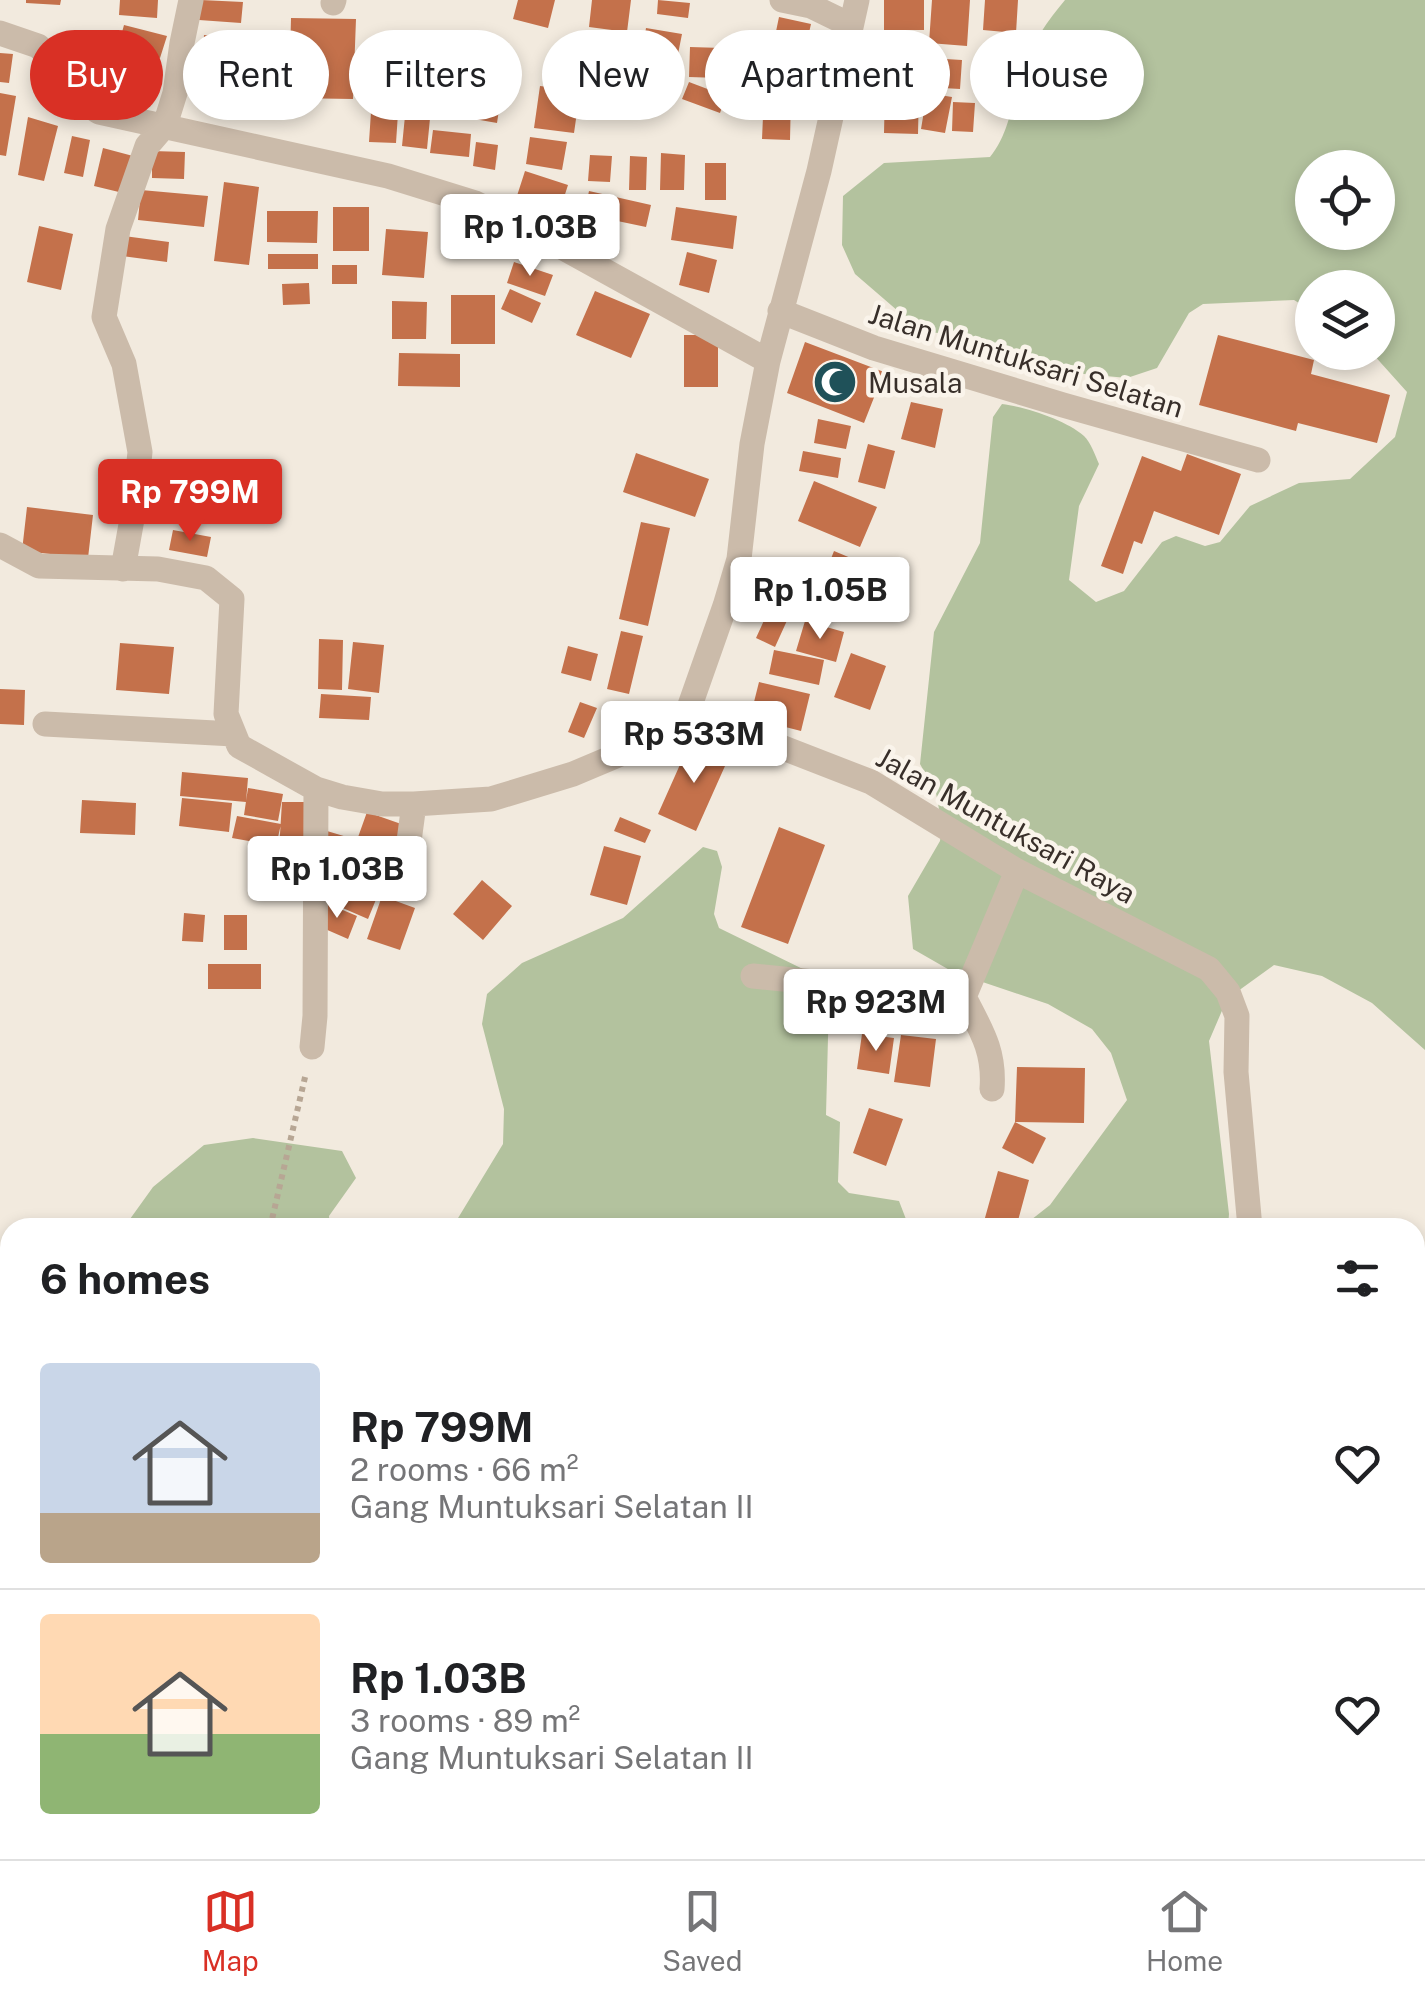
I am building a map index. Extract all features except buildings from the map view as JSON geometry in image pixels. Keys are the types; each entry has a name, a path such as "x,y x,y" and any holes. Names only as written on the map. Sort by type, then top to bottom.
{"street":[{"path":"123,569 140,452 124,364 104,317 118,228 147,146 165,125 176,93 191,0"},
{"path":"782,0 812,6 850,26"},
{"path":"0,545 39,566 158,568 206,578 232,599 226,714 239,746 316,790 382,804 491,799 573,774 637,747 688,711 739,559 752,444 768,361 819,171 857,0"},
{"path":"0,33 38,46 52,60 66,90 99,112 388,176 474,203 768,361"},
{"name":"Jalan Muntuksari Selatan","path":"780,311 874,348 1258,460"},
{"name":"Jalan Muntuksari Raya","path":"688,711 872,782 1017,871 1209,969 1228,992 1237,1016 1236,1072 1249,1218"},
{"path":"45,724 234,734"},
{"path":"312,1046 316,790"},
{"path":"407,856 414,804"},
{"path":"992,1089 989,1046 964,997 1017,871"},
{"path":"753,976 964,997"}],"path":[{"path":"272,1218 312,1046"}],"green space":[{"path":"1065,0 1425,0 1425,1050 1372,1003 1322,976 1274,965 1227,999 1209,1041 1229,1218 1033,1218 1050,1205 1127,1100 1111,1053 1092,1029 1048,1004 953,972 913,949 908,896 940,841 942,825 936,793 920,764 934,632 980,543 993,417 1002,404 1034,411 1067,425 1084,436 1093,449 1099,464 1079,506 1069,580 1096,602 1124,591 1162,542 1176,536 1205,546 1220,542 1250,506 1299,483 1350,479 1395,437 1407,392 1387,370 1395,370 1395,270 1295,270 1295,301 1203,304 1189,313 1157,368 1127,378 1031,369 967,338 920,330 855,274 842,245 843,196 884,163 990,157 1009,120 1144,120 1144,30 1042,30"},
{"path":"703,847 717,851 722,867 714,914 719,928 813,974 829,999 826,1115 840,1122 838,1182 849,1193 899,1201 906,1218 458,1218 503,1144 504,1109 482,1024 487,994 522,963 623,918"},
{"path":"253,1138 342,1151 356,1178 329,1218 131,1218 153,1187 204,1145"}],"place":[{"name":"Musala","path":"835,382"}]}
